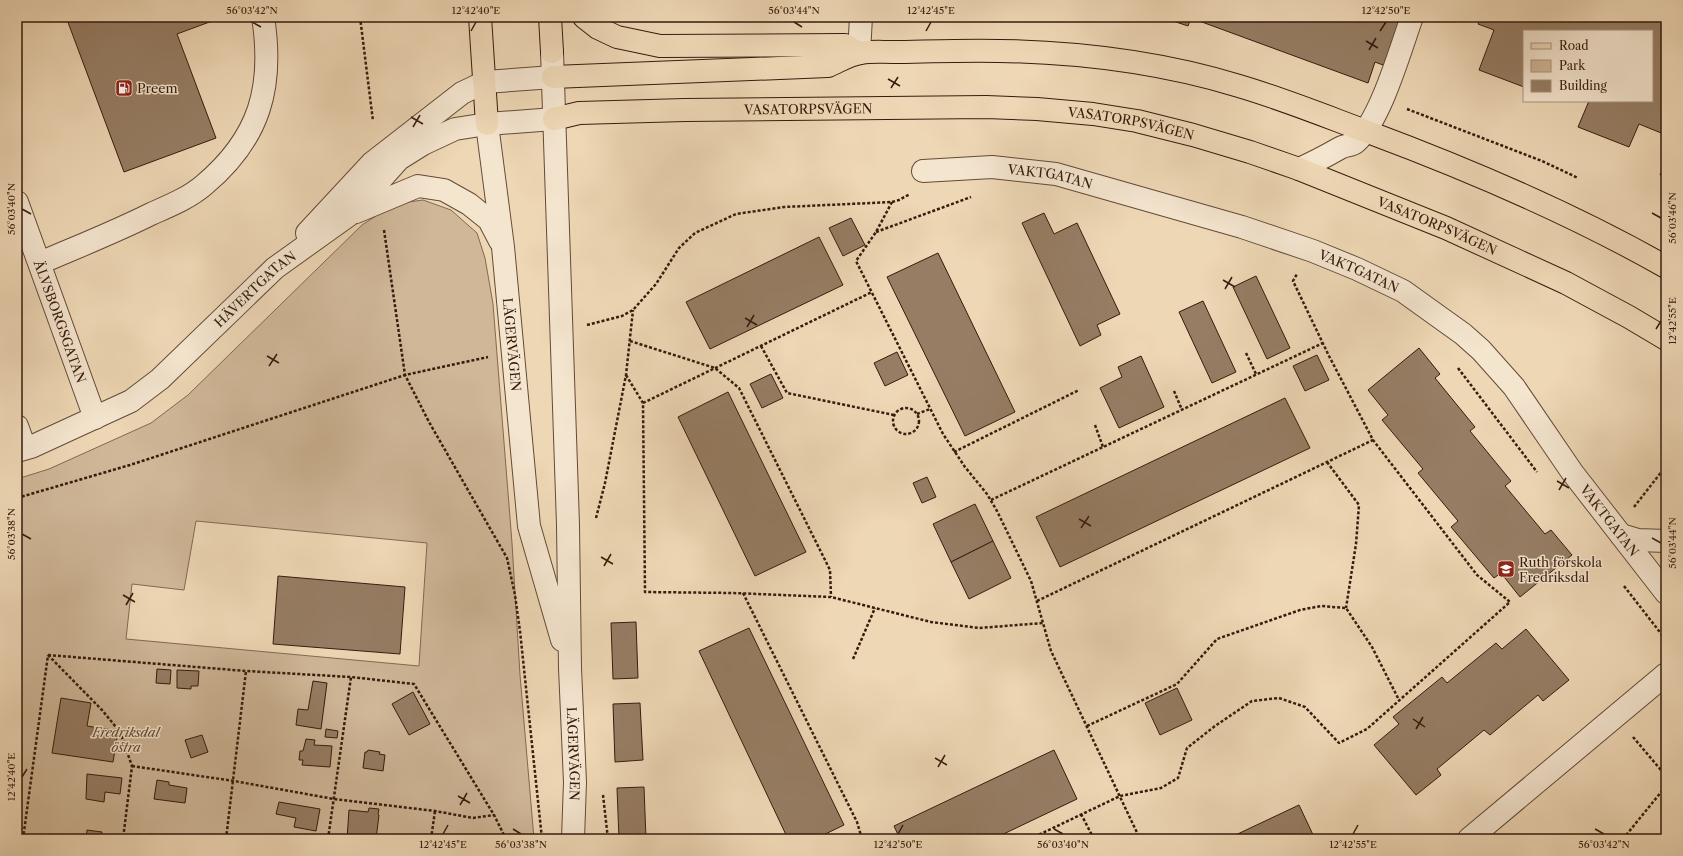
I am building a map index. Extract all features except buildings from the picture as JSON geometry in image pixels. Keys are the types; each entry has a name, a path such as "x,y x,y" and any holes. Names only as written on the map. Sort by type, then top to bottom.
{"main road":[{"name":"LÄGERVÄGEN","path":"480,17 487,124"},
{"path":"550,17 552,52"},
{"path":"584,17 598,28 617,37 660,46 845,45 859,53"},
{"path":"553,77 828,66 859,53 968,51 1037,53 1108,59 1149,65 1237,85 1285,101 1366,132 1488,180 1565,214 1622,242 1666,267"},
{"name":"VASATORPSVÄGEN","path":"554,118 579,113 685,110 978,107 1037,109 1093,114 1138,121 1250,152 1446,228 1566,282 1666,339"}],"street":[{"path":"40,263 123,228 180,200 203,186 224,167 241,144 256,119 263,97 267,70 267,43 263,17"},
{"path":"859,53 861,17"},
{"path":"1299,170 1323,159 1341,147 1355,143 1366,132 1382,100 1412,17"},
{"name":"LÄGERVÄGEN","path":"552,52 568,525 570,668 575,782 573,839"},
{"path":"275,268 372,163 462,93 485,82 553,77"},
{"name":"HÄVERTGATAN","path":"21,450 131,401 160,379 275,268 349,215 399,159 423,144 455,129 487,124 554,118"},
{"name":"LÄGERVÄGEN","path":"487,124 503,246 529,526 570,668"},
{"name":"VAKTGATAN","path":"923,171 992,167 1056,174 1242,227 1313,251 1357,269 1403,291 1437,315 1481,350 1514,387 1572,472 1666,593"},
{"path":"349,215 418,186 444,190 469,204 488,220 503,246"},
{"name":"ÄLVSBORGSGATAN","path":"17,202 95,418"},
{"path":"17,426 21,450"},
{"path":"1618,532 1638,540 1666,541"},
{"path":"1469,839 1666,674"}],"path":[{"path":"360,17 373,121"},
{"path":"1382,100 1542,161 1578,178"},
{"path":"585,325 622,316 633,310 656,284 679,248 695,233 736,214 784,207 892,202 907,197 914,191 923,171"},
{"path":"876,232 978,194"},
{"path":"892,202 876,232 856,261 930,409 954,452 991,500 1031,581 1051,651 1140,839"},
{"path":"383,223 405,375 429,422 507,558 515,595 520,631 542,839"},
{"path":"1030,839 1120,796 1161,788 1178,778 1187,748 1215,726 1252,701 1279,698 1305,707 1339,743 1367,729 1510,602 1477,575 1373,440 1322,343 1293,280 1313,251"},
{"path":"643,403 872,292"},
{"path":"594,525 605,483 626,375 633,310"},
{"path":"630,340 715,368 740,388 830,570 831,597"},
{"path":"991,500 1322,343"},
{"path":"761,346 787,393 894,415"},
{"path":"1246,354 1256,374"},
{"path":"17,498 130,465 405,375 488,357"},
{"path":"1458,367 1538,473"},
{"path":"626,375 643,403 645,592 743,593 831,597 930,622 979,628 1043,623"},
{"path":"954,452 1079,390"},
{"path":"1174,391 1182,410"},
{"path":"906,408 912,410 917,414 919,421 917,427 913,432 907,434 901,433 896,430 892,423 894,415 899,410 906,408"},
{"path":"917,414 930,409"},
{"path":"1095,425 1103,447"},
{"path":"1037,601 1373,440"},
{"path":"1327,462 1359,505 1356,544 1346,608 1372,647 1399,700"},
{"path":"1618,532 1666,466"},
{"path":"1622,584 1666,640"},
{"path":"743,593 857,822 862,839"},
{"path":"1087,726 1177,684 1217,639 1300,610 1321,606 1346,608"},
{"path":"853,658 875,608"},
{"path":"48,655 246,671 351,677 414,684 494,815 506,839"},
{"path":"48,655 102,710 120,732 132,766 123,839"},
{"path":"23,839 48,655"},
{"path":"226,839 246,671"},
{"path":"328,839 351,677"},
{"path":"1615,717 1666,776"},
{"path":"132,766 234,781 334,799 435,811 473,818 494,815"},
{"path":"1623,839 1666,786"},
{"path":"603,794 608,839"},
{"path":"431,839 435,811"},
{"path":"1081,814 1094,839"}],"green space":[{"name":"Fredriksdal östra","path":"423,200 451,210 477,233 485,258 493,304 512,543 520,675 534,839 17,839 17,479 49,469 151,423 188,395 362,225 394,204","holes":["196,521 427,543 419,666 126,639 132,584 184,590"]}],"place":[{"name":"Preem","path":"124,88"},
{"name":"Ruth förskola Fredriksdal","path":"1506,569"}]}
